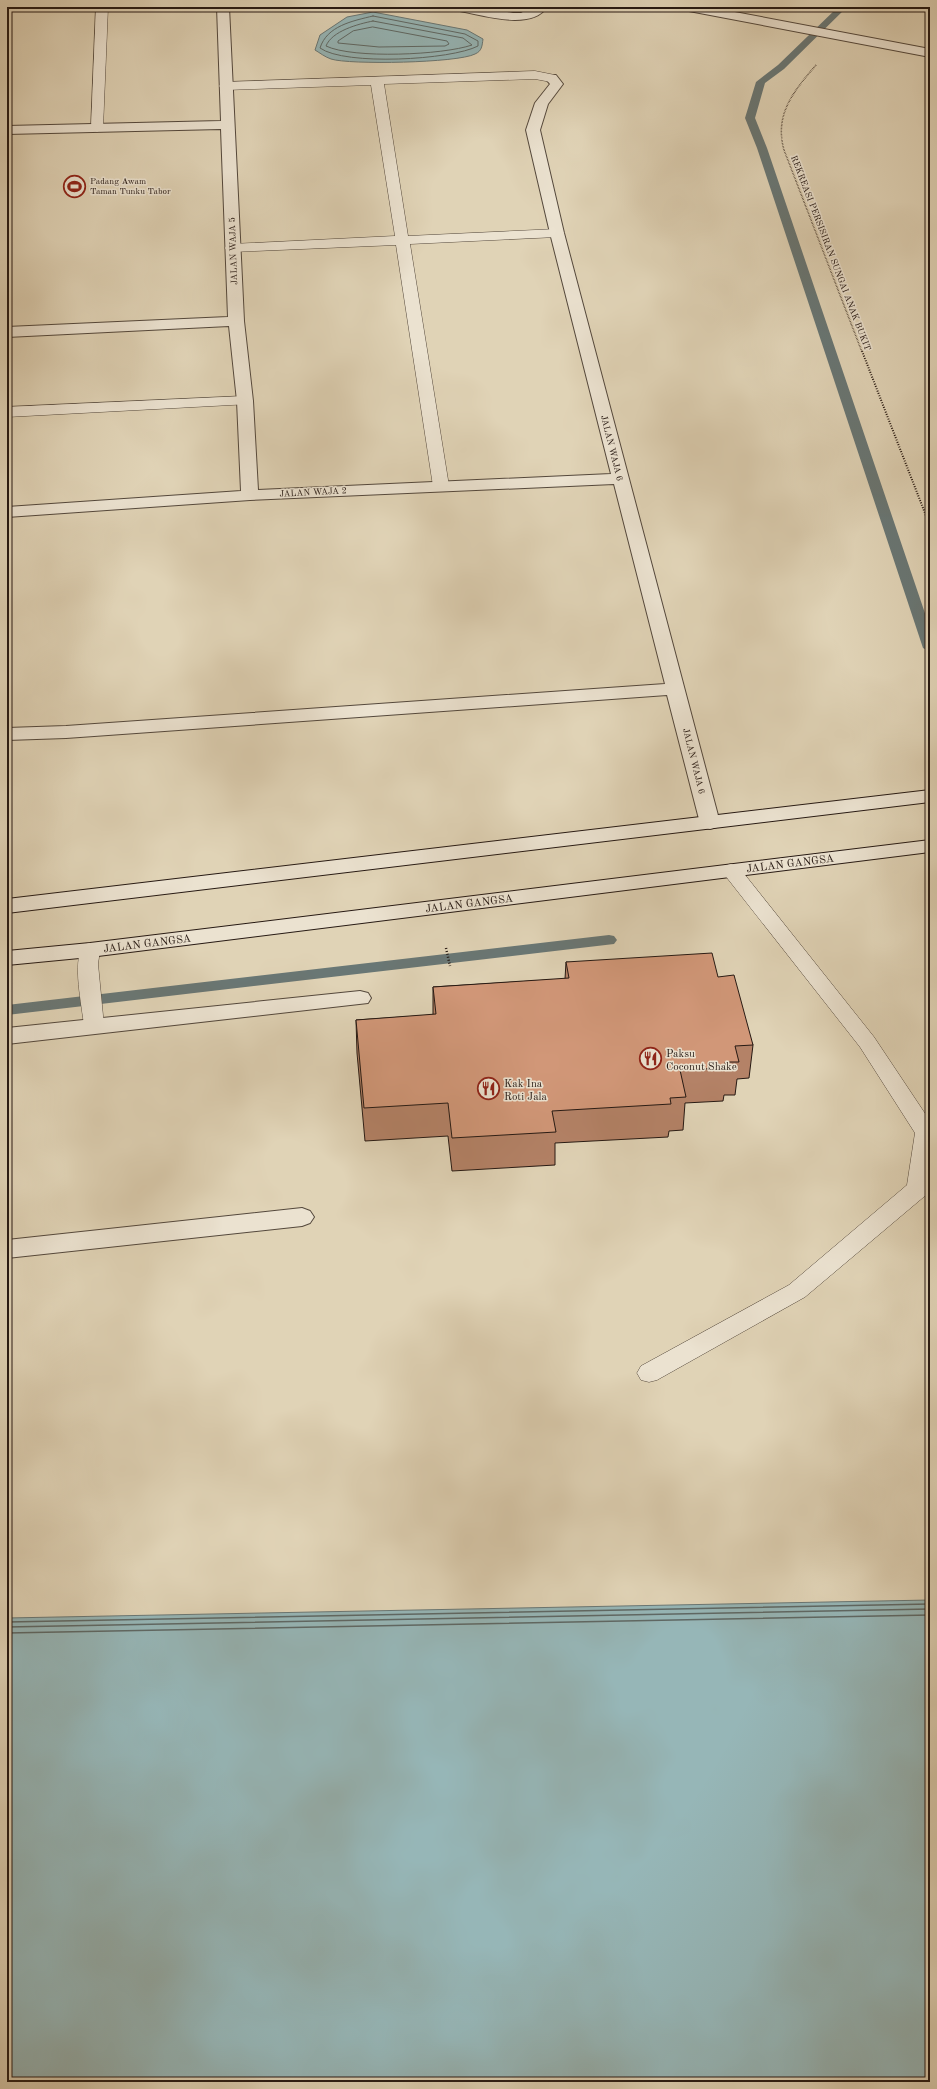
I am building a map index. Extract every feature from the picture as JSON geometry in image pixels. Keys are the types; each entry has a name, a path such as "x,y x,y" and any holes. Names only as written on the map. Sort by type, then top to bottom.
{"street":[{"name":"JALAN WAJA 5","path":"223,7 225,86 236,321 246,401 250,495"},
{"path":"460,7 513,17 524,16 541,7"},
{"path":"690,7 845,35 930,53"},
{"name":"JALAN WAJA 6","path":"551,78 557,84 542,103 533,130 557,233 710,823"},
{"path":"7,130 228,125"},
{"path":"7,332 236,321"},
{"name":"JALAN WAJA 2","path":"7,512 250,495 620,479"},
{"path":"7,734 66,732 675,689"},
{"path":"7,906 930,796"},
{"name":"JALAN GANGSA","path":"7,958 89,957 731,870 930,846"},
{"path":"7,1036 94,1017 360,998"},
{"path":"7,1249 302,1217"}],"lane":[{"path":"96,128 102,7"},
{"path":"225,86 535,75 551,78"},
{"path":"377,80 441,486"},
{"path":"232,248 557,233"},
{"path":"7,412 246,401"},
{"path":"649,1373 797,1291 918,1189 926,1132 867,1042 731,870"},
{"path":"89,957 94,1017"}],"path":[{"name":"REKREASI PERSISIRAN SUNGAI ANAK BUKIT","path":"845,35 807,75 794,95 780,127 784,150 930,526"},
{"path":"446,948 450,966"}],"water":[{"path":"373,12 467,30 483,39 481,48 477,53 465,57 403,62 342,61 331,59 315,50 320,35 347,17"},
{"path":"930,1600 930,2082 7,2082 7,1618"}],"building":[{"path":"712,953 718,977 734,975 753,1045 735,1046 739,1062 725,1062 726,1068 680,1070 686,1097 670,1098 671,1104 552,1111 556,1132 452,1138 448,1103 364,1108 356,1020 436,1014 433,987 569,978 566,962"}],"waterway":[{"path":"843,7 781,67 761,82 750,118 762,148 930,648"},
{"path":"7,1010 609,940"}],"place":[{"name":"Padang Awam Taman Tunku Tabor","path":"75,186"},
{"name":"Paksu Coconut Shake","path":"651,1059"},
{"name":"Kak Ina Roti Jala","path":"488,1089"}]}
